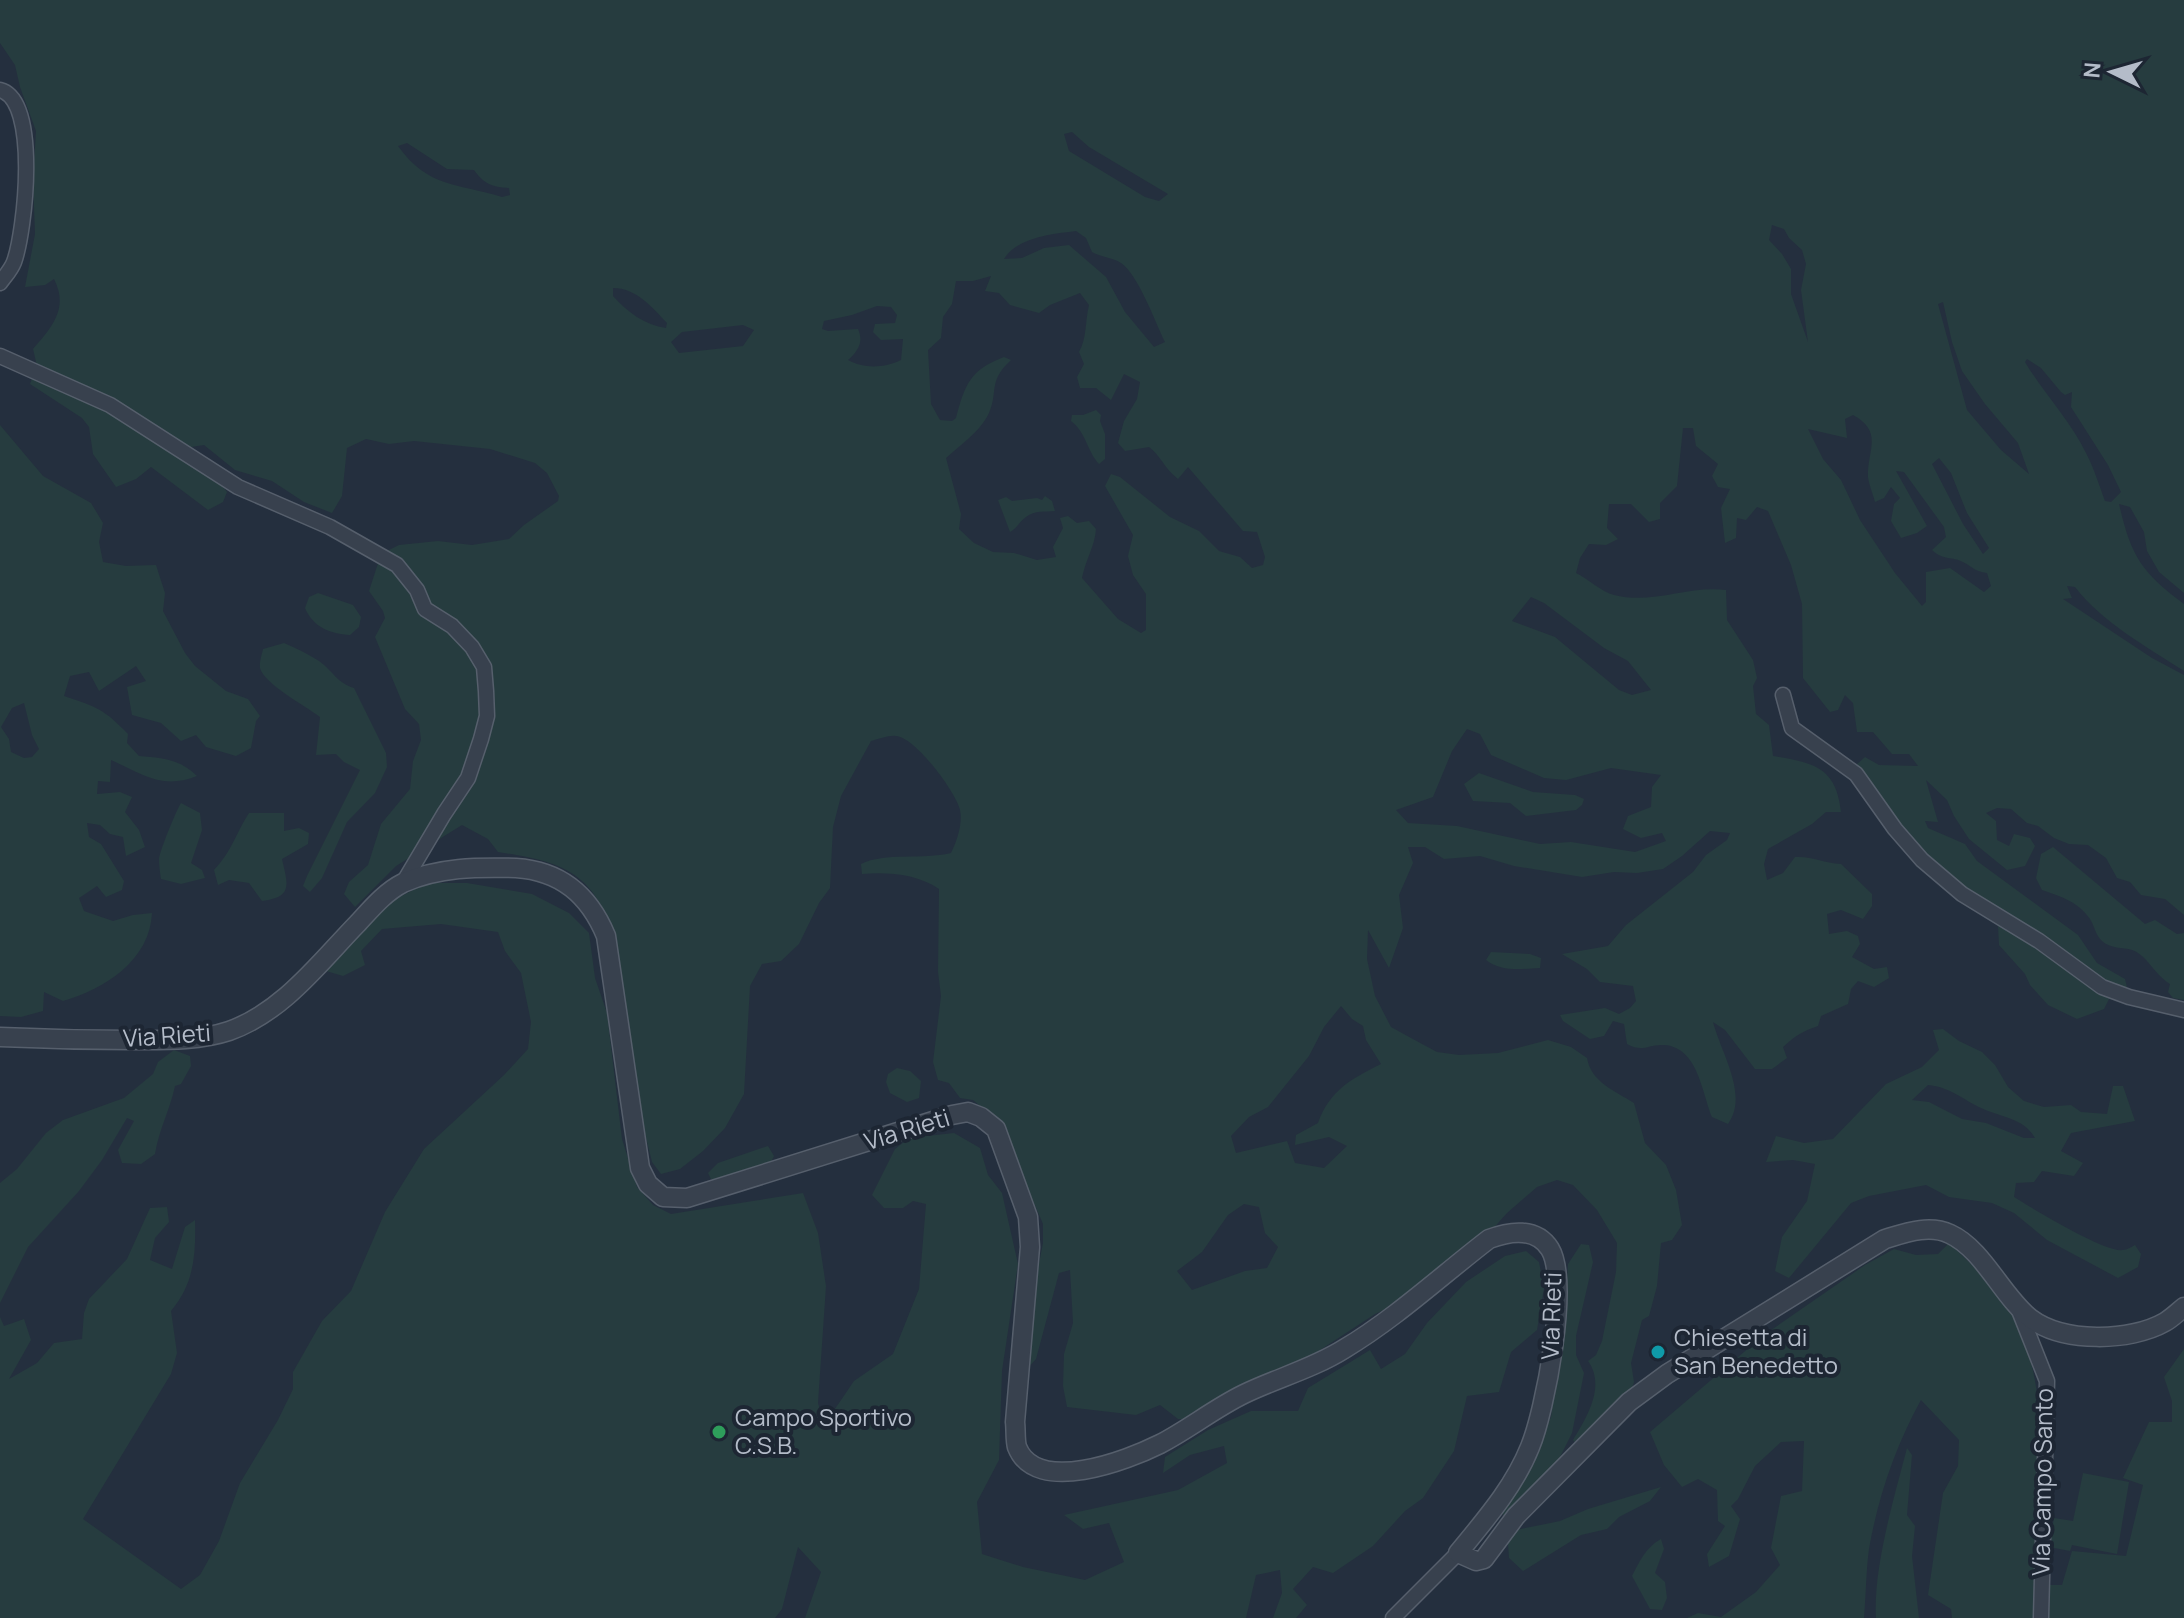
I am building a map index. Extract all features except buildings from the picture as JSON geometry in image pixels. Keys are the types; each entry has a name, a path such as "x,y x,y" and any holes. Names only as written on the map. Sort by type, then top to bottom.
{"street":[{"path":"0,90 14,100 22,119 27,178 14,262 0,283"},
{"path":"0,356 110,405 238,487 330,527 397,565 417,590 425,609 452,626 472,647 484,667 487,716 481,739 468,778 403,883"},
{"path":"1783,695 1792,728 1856,774 1904,840 1962,894 2039,941 2102,987 2184,1010"},
{"name":"Via Rieti","path":"0,1037 169,1040 228,1031 272,1009 300,984 372,907 403,883 469,866 534,869 571,885 597,915 606,936 640,1168 648,1184 663,1197 687,1198 952,1115 968,1112 981,1117 996,1129 1028,1217 1030,1247 1015,1422 1016,1445 1038,1469 1072,1472 1159,1445 1243,1394 1284,1379 1345,1349 1489,1239 1521,1231 1542,1241 1550,1249 1556,1265 1553,1348 1543,1413 1513,1481 1495,1509 1458,1553"},
{"path":"1393,1618 1458,1553 1476,1561 1484,1559 1516,1516 1629,1402 1667,1374 1885,1239 1927,1230 1940,1230 1953,1235 1968,1247 2031,1319 2077,1336 2125,1336 2168,1321 2184,1307"},
{"name":"Via Campo Santo","path":"2016,1303 2047,1381 2041,1618"}],"green space":[{"path":"0,0 2184,0 2184,593 2159,572 2147,551 2144,532 2130,507 2119,504 2128,537 2140,562 2157,582 2184,604 2184,671 2112,623 2075,587 2067,586 2072,598 2063,599 2152,658 2184,675 2184,915 2165,899 2141,895 2130,882 2117,878 2106,858 2088,845 2069,844 2054,838 2038,826 2027,823 2011,809 1997,808 1986,813 1996,821 1997,840 2009,846 2014,834 2030,838 2035,846 2025,866 2007,870 1969,839 1947,800 1926,780 1938,822 1925,821 1928,828 1965,844 1977,861 2078,935 2097,963 2125,979 2127,987 2112,993 2104,1009 2077,1019 2048,1005 1999,945 1998,926 1977,902 1904,852 1871,795 1861,785 1856,765 1865,757 1879,765 1918,766 1909,754 1892,754 1873,732 1857,732 1853,703 1845,695 1838,710 1830,712 1803,678 1802,604 1791,565 1768,511 1757,507 1746,520 1737,518 1736,538 1725,543 1721,508 1730,489 1718,487 1712,476 1718,464 1696,446 1693,428 1683,428 1677,486 1660,503 1660,519 1649,522 1631,504 1609,504 1607,528 1618,539 1606,545 1589,544 1580,558 1576,573 1609,593 1628,597 1726,590 1727,620 1753,660 1757,678 1753,686 1756,714 1769,725 1773,756 1820,769 1834,785 1841,812 1826,812 1812,824 1768,849 1764,864 1767,880 1783,873 1795,857 1841,864 1872,894 1872,906 1863,919 1841,910 1827,914 1829,934 1847,931 1858,936 1860,944 1852,957 1874,969 1887,967 1889,978 1874,987 1858,981 1851,989 1848,1004 1821,1016 1818,1026 1787,1043 1783,1047 1787,1058 1772,1069 1755,1069 1725,1030 1713,1022 1735,1087 1734,1113 1728,1124 1712,1117 1697,1073 1684,1054 1675,1048 1664,1045 1633,1047 1627,1044 1624,1024 1613,1021 1604,1036 1590,1039 1563,1021 1560,1015 1605,1008 1619,1014 1630,1008 1636,1001 1633,986 1600,982 1587,969 1562,954 1608,946 1626,925 1693,872 1706,855 1727,840 1730,833 1710,831 1663,869 1582,877 1514,866 1480,856 1444,859 1425,847 1408,847 1413,863 1399,895 1403,928 1389,968 1368,930 1367,959 1375,996 1391,1027 1437,1052 1459,1055 1498,1053 1548,1040 1571,1047 1587,1058 1599,1080 1634,1103 1645,1143 1666,1165 1676,1190 1682,1225 1672,1240 1661,1243 1657,1286 1649,1316 1642,1320 1631,1363 1634,1382 1629,1397 1577,1445 1573,1440 1589,1411 1595,1391 1593,1371 1588,1361 1596,1355 1602,1341 1616,1272 1617,1243 1597,1210 1573,1185 1557,1180 1537,1187 1490,1232 1393,1306 1198,1419 1178,1419 1160,1405 1136,1415 1067,1407 1063,1386 1064,1354 1073,1323 1070,1270 1059,1273 1036,1359 1028,1368 1043,1224 1008,1143 1004,1126 973,1100 960,1098 949,1083 938,1080 933,1062 941,996 938,972 939,889 902,875 862,874 861,864 871,860 951,853 959,832 960,810 934,767 904,739 893,736 871,741 841,796 833,827 830,888 799,944 781,961 762,964 750,986 744,1094 725,1128 703,1151 680,1169 661,1174 652,1162 641,1118 612,934 595,895 584,882 555,865 498,852 488,839 462,825 396,866 355,907 344,894 349,882 368,865 381,824 410,789 413,761 421,740 419,724 405,709 375,637 385,618 369,591 381,554 399,545 438,541 472,545 509,539 558,501 559,496 547,473 535,463 490,449 414,441 389,444 366,439 347,448 342,496 332,513 304,502 272,481 235,470 204,445 191,447 227,492 223,502 208,510 151,467 136,479 116,487 93,454 89,427 82,418 30,384 37,366 33,349 52,325 60,299 54,279 45,285 25,287 35,234 33,180 36,131 15,65 0,43","holes":["1072,132 1089,147 1168,194 1159,201 1145,197 1069,151 1064,134","407,143 447,169 474,170 489,184 509,188 510,195 502,197 457,186 421,170 398,146","1772,225 1784,229 1802,250 1806,264 1801,290 1808,342 1791,294 1791,269 1769,240","1076,231 1086,238 1092,252 1121,263 1134,277 1165,342 1154,347 1125,312 1106,277 1069,245 1044,248 1022,258 1004,259 1026,241","991,276 985,291 999,293 1010,305 1039,313 1080,293 1089,305 1079,352 1084,364 1077,377 1080,388 1096,388 1111,400 1124,374 1140,382 1137,399 1124,421 1118,443 1125,451 1149,447 1178,479 1188,467 1243,531 1257,532 1265,557 1263,565 1252,568 1240,557 1219,551 1199,531 1170,517 1120,477 1111,474 1105,486 1133,535 1128,556 1133,575 1146,594 1146,630 1141,633 1118,619 1082,578 1096,529 1089,521 1077,523 1068,516 1060,518 1063,528 1053,547 1056,557 1037,560 1014,553 993,552 974,543 959,529 961,514 946,458 974,434 987,417 996,382 1011,360 1004,357 983,367 966,387 956,418 952,421 940,420 931,404 928,350 941,338 943,317 952,304 956,281 973,281","613,288 629,291 643,300 667,323 666,328 644,321 613,296","1943,302 1962,371 2018,443 2029,474 2001,450 1967,410 1938,304","877,306 891,307 897,315 895,323 875,324 873,332 881,340 903,339 901,360 874,366 854,363 848,360 859,346 858,329 822,329 824,321","743,325 754,330 743,346 679,353 671,342 682,332","2027,359 2041,368 2065,395 2072,392 2071,407 2108,465 2121,492 2111,502 2105,501 2080,441 2025,362","1853,415 1863,421 1871,435 1868,477 1875,502 1884,498 1891,487 1900,498 1894,504 1891,521 1901,538 1927,526 1896,471 1904,472 1944,527 1946,537 1932,550 1940,556 1959,560 1987,573 1991,586 1984,592 1950,568 1926,572 1926,602 1922,606 1895,573 1860,520 1841,480 1823,459 1808,429 1847,438 1845,419","1939,458 1951,473 1967,513 1989,548 1983,554 1963,524 1932,464","1531,597 1628,661 1651,690 1632,695 1619,690 1555,637 1512,621","1467,729 1480,734 1491,755 1544,778 1566,780 1611,768 1661,775 1652,787 1651,807 1628,816 1623,829 1641,838 1662,833 1666,841 1635,852 1571,842 1540,844 1457,826 1408,823 1396,810 1433,797 1452,751","1341,1006 1363,1026 1366,1040 1381,1064 1343,1087 1329,1102 1318,1123 1296,1135 1295,1145 1329,1137 1347,1146 1324,1168 1295,1163 1287,1141 1236,1153 1231,1136 1249,1117 1268,1107 1309,1056 1324,1027","1244,1204 1259,1207 1265,1233 1278,1247 1267,1268 1245,1271 1192,1290 1177,1271 1202,1252 1228,1215"]},
{"path":"1096,410 1101,415 1105,434 1105,459 1099,464 1071,421 1072,415"},
{"path":"0,425 43,476 91,503 103,523 99,542 103,562 126,566 156,565 165,593 163,611 185,653 195,666 226,691 248,699 260,716 256,721 251,748 236,756 206,747 196,735 181,741 161,723 132,715 127,687 146,681 136,666 99,691 89,672 70,676 64,696 92,706 113,719 128,734 127,743 139,756 177,763 197,776 163,781 111,760 110,782 98,781 97,794 120,792 132,797 125,812 139,830 145,847 126,856 123,837 110,834 100,825 87,823 89,837 101,844 124,881 122,890 106,897 97,886 79,898 84,911 113,921 152,913 143,945 122,970 94,989 63,1001 44,992 43,1011 21,1017 0,1016","holes":["24,703 39,749 32,757 24,758 11,752 9,739 1,727 12,708"]},
{"path":"1045,496 1052,501 1055,511 1029,515 1010,532 998,500 1006,497 1012,501 1042,500"},
{"path":"318,593 353,605 361,617 359,627 350,635 317,625 305,608 309,597"},
{"path":"284,643 319,661 339,680 354,688 386,753 387,767 375,793 347,822 322,878 310,892 303,886 307,876 360,770 336,754 316,755 320,717 277,688 263,674 260,666 263,649"},
{"path":"1479,773 1533,792 1575,795 1584,799 1576,810 1526,816 1510,803 1473,801 1464,784"},
{"path":"181,803 200,813 202,830 191,863 202,870 205,878 181,884 161,879 159,859"},
{"path":"249,813 284,813 284,831 299,828 309,833 308,844 282,859 286,888 284,893 272,899 262,901 249,883 229,880 218,885 214,870"},
{"path":"2053,847 2145,924 2155,920 2177,934 2184,933 2184,1000 2173,998 2168,992 2170,984 2142,956 2132,950 2105,944 2080,908 2042,890 2036,878 2041,854"},
{"path":"427,883 467,883 532,894 569,913 589,933 595,978 607,1013 622,1139 637,1187 653,1205 671,1214 803,1193 818,1233 826,1286 818,1403 824,1425 854,1381 893,1354 919,1289 926,1204 913,1201 903,1208 884,1208 872,1195 895,1149 909,1138 954,1133 980,1148 988,1175 1002,1193 1018,1264 1002,1371 999,1460 977,1502 982,1554 1023,1567 1085,1580 1124,1562 1109,1523 1083,1529 1064,1515 1178,1490 1227,1463 1224,1446 1190,1455 1163,1473 1165,1457 1208,1430 1251,1411 1298,1411 1308,1388 1370,1350 1381,1369 1405,1354 1427,1323 1466,1282 1505,1256 1526,1251 1539,1262 1544,1288 1537,1330 1511,1352 1499,1392 1467,1396 1454,1451 1423,1498 1405,1511 1373,1546 1333,1573 1313,1567 1293,1589 1307,1605 1296,1618 1273,1618 1282,1593 1280,1570 1256,1575 1246,1618 805,1618 821,1572 798,1547 782,1609 775,1618 0,1618 0,1317 4,1326 24,1319 31,1340 9,1379 37,1363 54,1343 82,1339 84,1313 89,1299 127,1259 150,1208 167,1207 169,1222 155,1238 150,1260 172,1269 185,1227 195,1220 195,1245 189,1280 171,1311 177,1353 171,1374 83,1519 181,1589 200,1575 219,1541 240,1483 293,1389 293,1372 322,1321 351,1291 385,1212 424,1149 528,1049 531,1022 521,973 505,951 498,932 441,924 382,929 361,951 365,965 343,976 326,971 382,906"},
{"path":"1491,952 1530,954 1541,958 1540,968 1498,966 1486,960"},
{"path":"1943,1029 1982,1052 1995,1065 2008,1087 2024,1101 2044,1107 2071,1105 2081,1112 2107,1114 2113,1086 2123,1086 2135,1121 2071,1133 2061,1151 2083,1163 2074,1176 2042,1171 2034,1182 2016,1183 2014,1197 2101,1245 2123,1250 2135,1245 2141,1254 2138,1267 2118,1278 2047,1240 2014,1213 1992,1203 1949,1197 1926,1185 1869,1196 1851,1203 1789,1278 1775,1271 1782,1237 1807,1201 1815,1164 1793,1160 1766,1162 1776,1136 1804,1143 1833,1139 1886,1084 1922,1067 1939,1050 1933,1030","holes":["1928,1085 2018,1122 2035,1138 2024,1138 1986,1123 1962,1119 1929,1102 1912,1100"]},
{"path":"174,1050 190,1056 191,1066 181,1084 175,1086 155,1154 141,1164 122,1163 118,1150 134,1121 127,1118 79,1191 28,1247 0,1303 0,1183 17,1169 46,1133 63,1120 124,1098 153,1074 158,1062"},
{"path":"897,1068 910,1071 921,1081 919,1098 907,1102 890,1093 886,1082 888,1074"},
{"path":"768,1146 774,1156 769,1166 722,1180 711,1179 708,1173 718,1163"},
{"path":"1949,1243 1991,1284 2012,1311 2034,1375 2041,1445 2037,1585 2062,1585 2072,1551 2126,1556 2143,1485 2123,1478 2149,1422 2172,1422 2172,1401 2164,1377 2184,1349 2184,1618 1952,1618 1951,1609 1928,1595 1943,1493 1958,1466 1959,1440 1921,1400 1896,1453 1877,1510 1869,1549 1864,1618 1687,1618 1698,1613 1721,1617 1756,1592 1780,1565 1771,1548 1781,1496 1802,1491 1804,1441 1781,1442 1755,1466 1738,1499 1731,1506 1740,1519 1729,1556 1709,1567 1707,1554 1725,1526 1718,1521 1717,1490 1698,1479 1682,1487 1664,1465 1650,1432 1764,1335 1865,1265 1894,1249 1916,1255 1938,1254"},
{"path":"1581,1244 1589,1245 1593,1262 1576,1336 1576,1355 1584,1373 1572,1433 1560,1457 1511,1515 1503,1515 1502,1506 1521,1480 1551,1417 1565,1315 1568,1264"},
{"path":"1907,1448 1912,1455 1907,1515 1915,1526 1912,1556 1919,1618 1876,1618 1881,1555"},
{"path":"2083,1473 2129,1482 2117,1554 2072,1545 2070,1551 2049,1547 2054,1518 2073,1521"},
{"path":"1661,1487 1650,1501 1619,1517 1607,1529 1581,1535 1523,1571 1509,1558 1511,1531 1560,1521 1588,1509"},
{"path":"1661,1539 1664,1549 1655,1573 1665,1582 1667,1598 1662,1610 1650,1609 1632,1576 1647,1551"}],"place":[{"name":"Chiesetta di San Benedetto","path":"1658,1352"},
{"name":"Campo Sportivo C.S.B.","path":"719,1432"}]}
